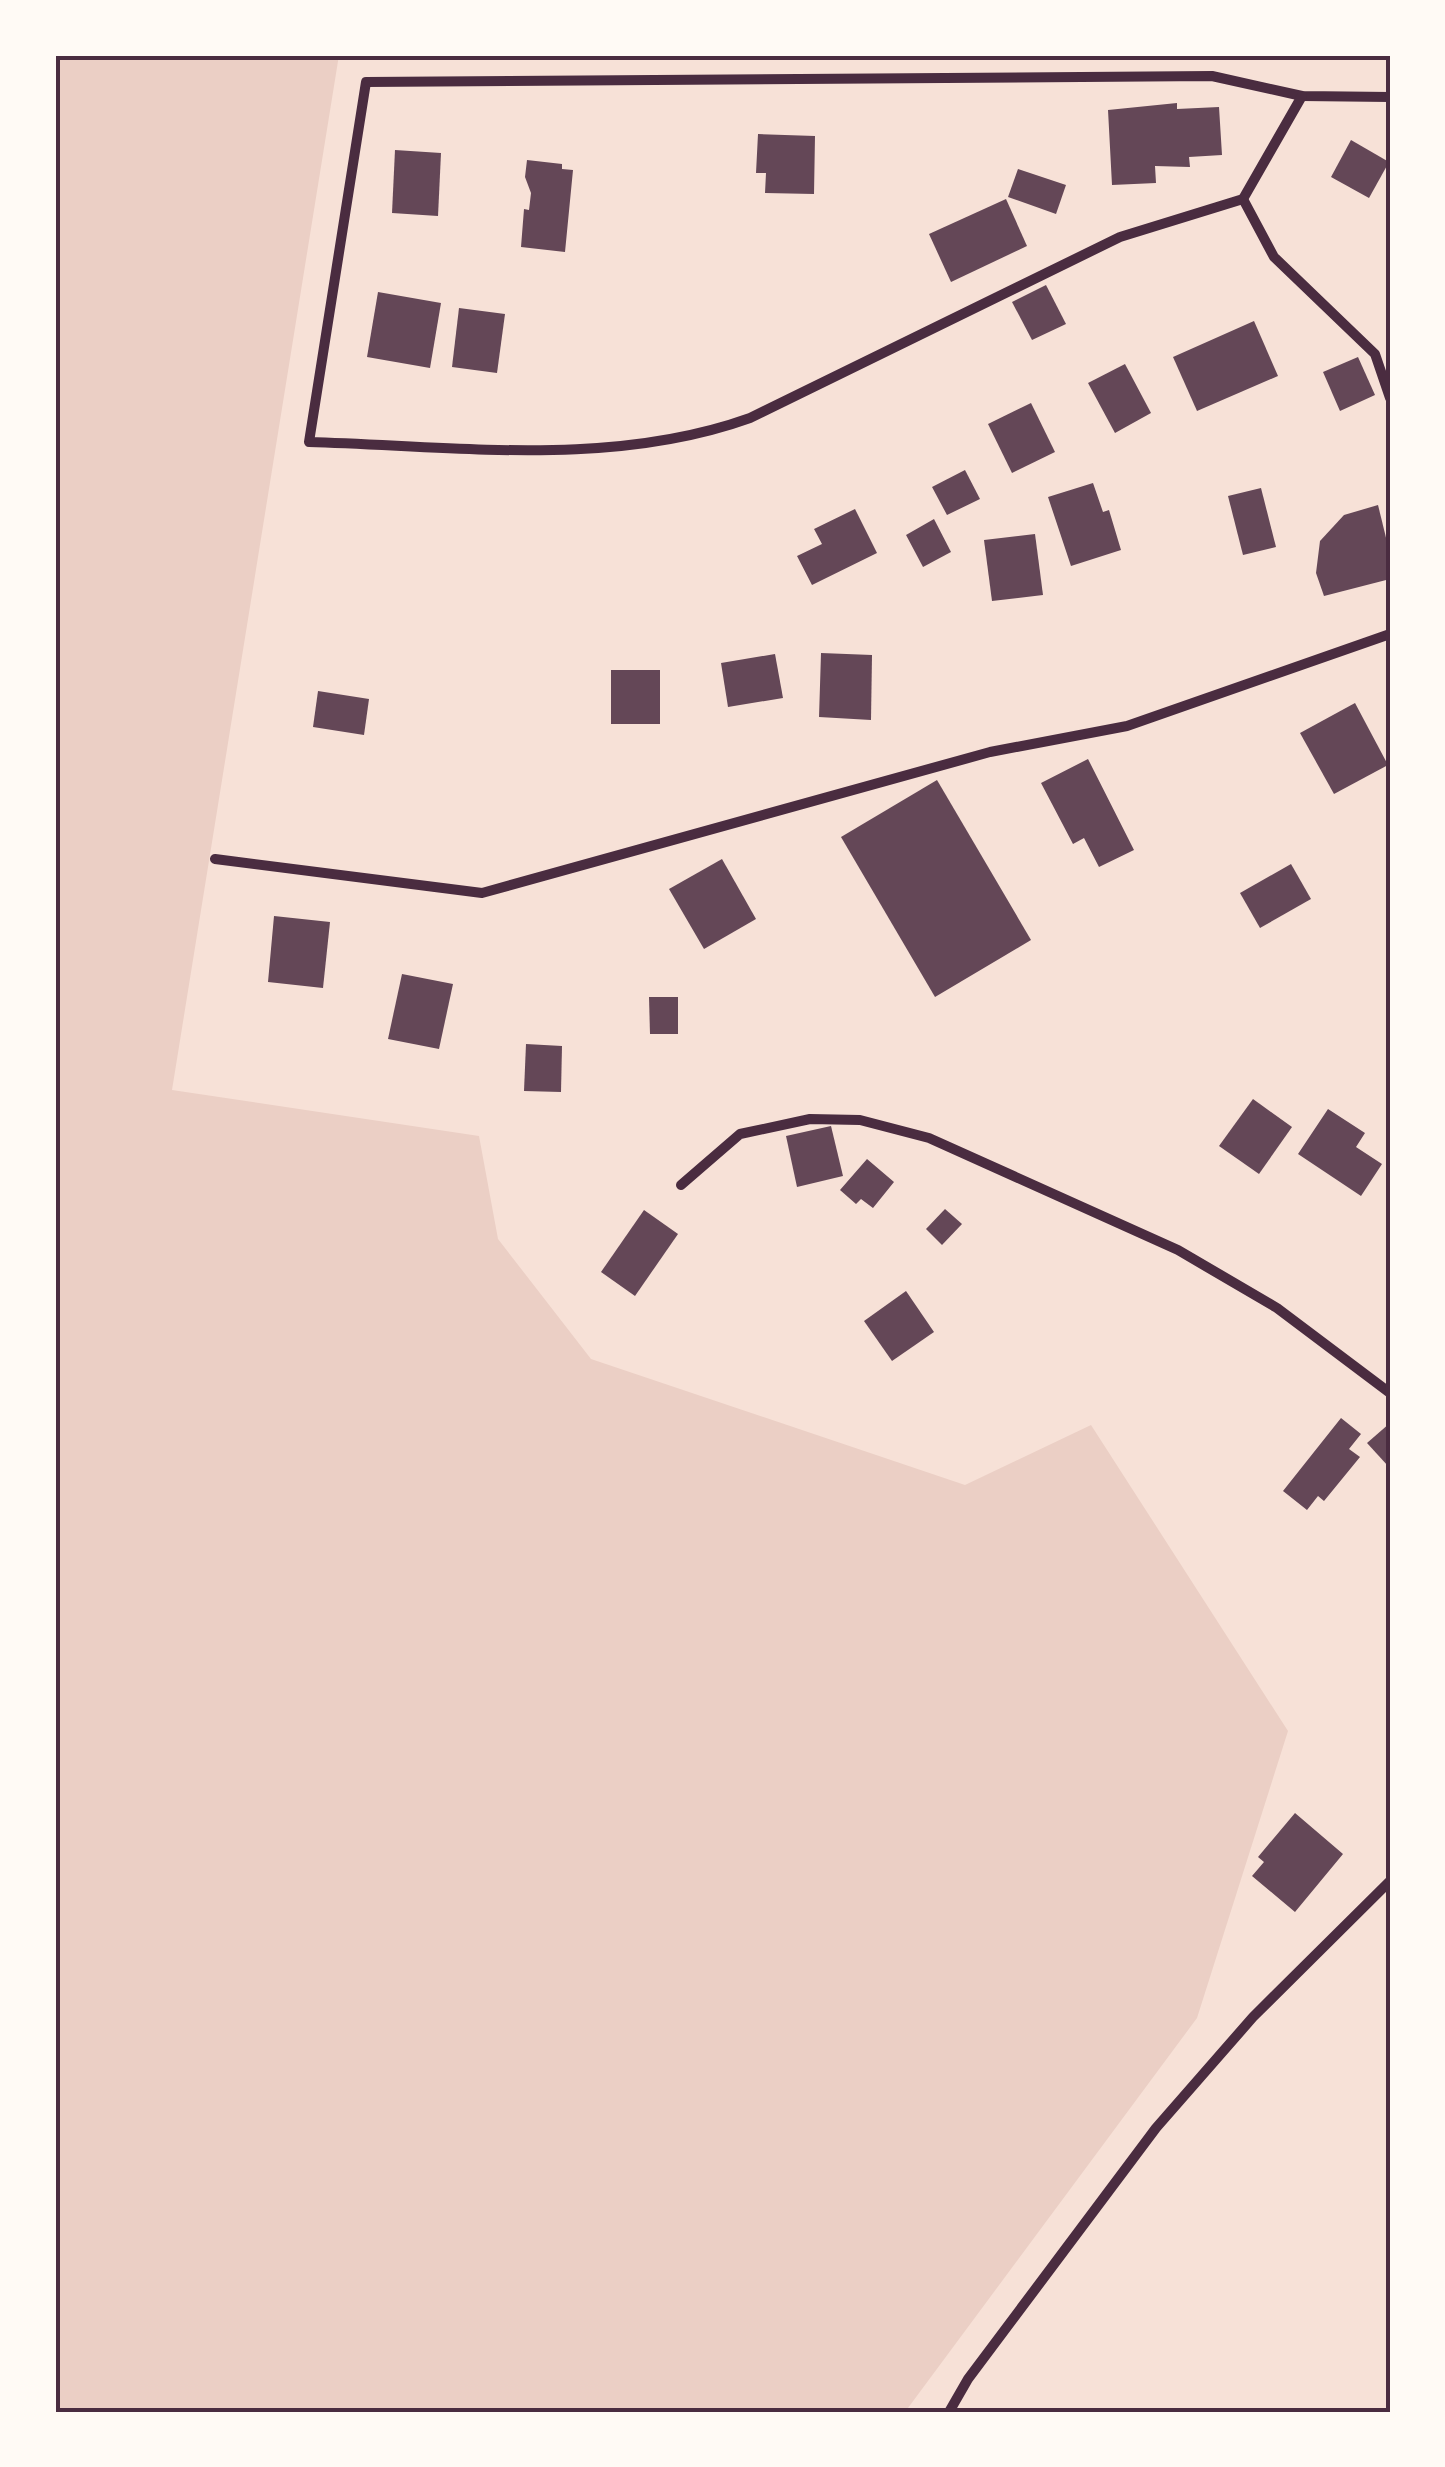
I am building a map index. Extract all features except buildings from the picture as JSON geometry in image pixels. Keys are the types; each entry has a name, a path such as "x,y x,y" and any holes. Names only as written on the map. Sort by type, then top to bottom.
{"street":[{"path":"1302,96 1243,199 1120,237 750,418 701,436 580,449 309,442 366,82 1212,76 1302,96 1390,97"},
{"path":"1243,199 1274,258 1375,354 1390,398"},
{"path":"216,859 482,894 990,752 1127,726 1390,634"},
{"path":"681,1185 740,1134 810,1119 860,1120 929,1138 1178,1250 1277,1308 1390,1392"},
{"path":"949,2412 968,2379 1156,2128 1252,2017 1390,1881"}],"shaded area":[{"path":"55,55 339,55 172,1090 479,1136 498,1239 591,1359 965,1485 1091,1425 1288,1731 1197,2018 905,2412 55,2412"}]}
